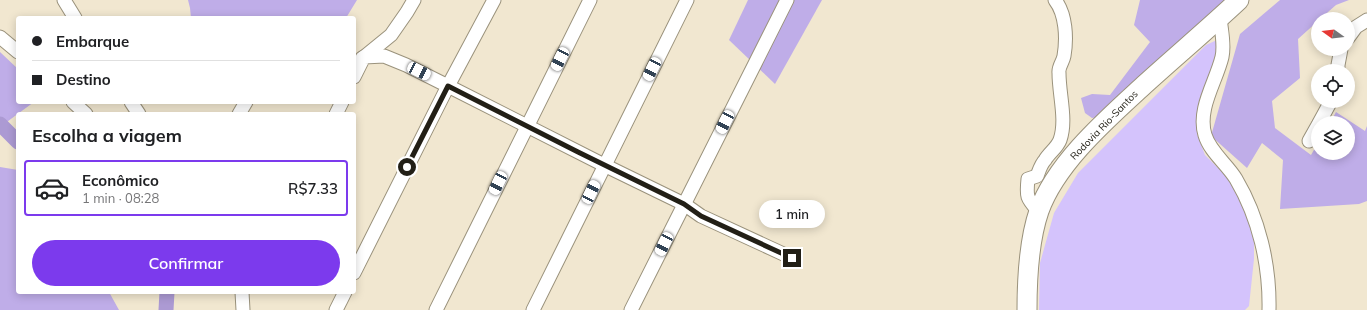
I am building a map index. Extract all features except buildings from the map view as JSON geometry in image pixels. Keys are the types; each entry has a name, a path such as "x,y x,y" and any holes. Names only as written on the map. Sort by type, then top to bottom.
{"highway":[{"name":"Rodovia Rio-Santos","path":"1027,310 1032,241 1039,212 1046,195 1058,175 1075,153 1117,109 1239,0"}],"street":[{"path":"64,0 75,16"},
{"path":"356,70 359,58 391,35 408,12 414,0"},
{"path":"356,269 448,86 494,0"},
{"path":"436,310 526,126 590,0"},
{"path":"533,310 687,0"},
{"path":"631,310 787,0"},
{"path":"1039,212 1028,200 1026,193 1028,179 1037,176 1044,161 1060,142 1062,130 1062,109 1058,70 1064,58 1066,39 1060,6 1055,0"},
{"path":"1220,17 1222,55 1206,103 1203,120 1204,135 1209,145 1235,178 1247,198 1261,239 1266,265 1269,310"},
{"path":"1355,28 1367,20"},
{"path":"0,37 16,50"},
{"path":"359,58 384,56 406,65 604,166 684,204 701,216 792,258"},
{"path":"75,104 84,112"},
{"path":"1056,147 1075,153"},
{"path":"242,294 243,309"},
{"path":"243,309 249,294"},
{"path":"336,310 343,294"}],"shaded area":[{"path":"188,0 357,0 347,16 191,16"},
{"path":"748,0 822,0 775,84 729,40"},
{"path":"1140,0 1235,0 1106,116 1092,118 1085,113 1081,98 1092,94 1110,95 1150,42 1134,25"},
{"path":"1280,0 1349,0 1336,5 1328,12 1311,12 1311,27 1298,39 1300,78 1272,101 1275,128 1311,155 1311,160 1355,160 1355,124 1365,131 1367,126 1367,201 1359,204 1280,209 1283,160 1262,143 1247,168 1211,136 1240,34"},
{"path":"1217,40 1221,46 1197,134 1205,155 1232,182 1245,209 1254,242 1254,259 1249,306 1245,310 1039,310 1040,263 1054,213 1078,173 1206,45"},
{"path":"0,52 16,67 16,104 31,104 20,112 16,112 16,115 0,127"},
{"path":"1336,112 1342,116 1334,116"},
{"path":"0,167 16,170 16,294 110,294 119,310 0,310"}],"waterway":[{"path":"0,124 16,140"},
{"path":"166,310 167,294"}],"route":[{"path":"407,167 448,86 684,204 701,216 792,258"}]}
